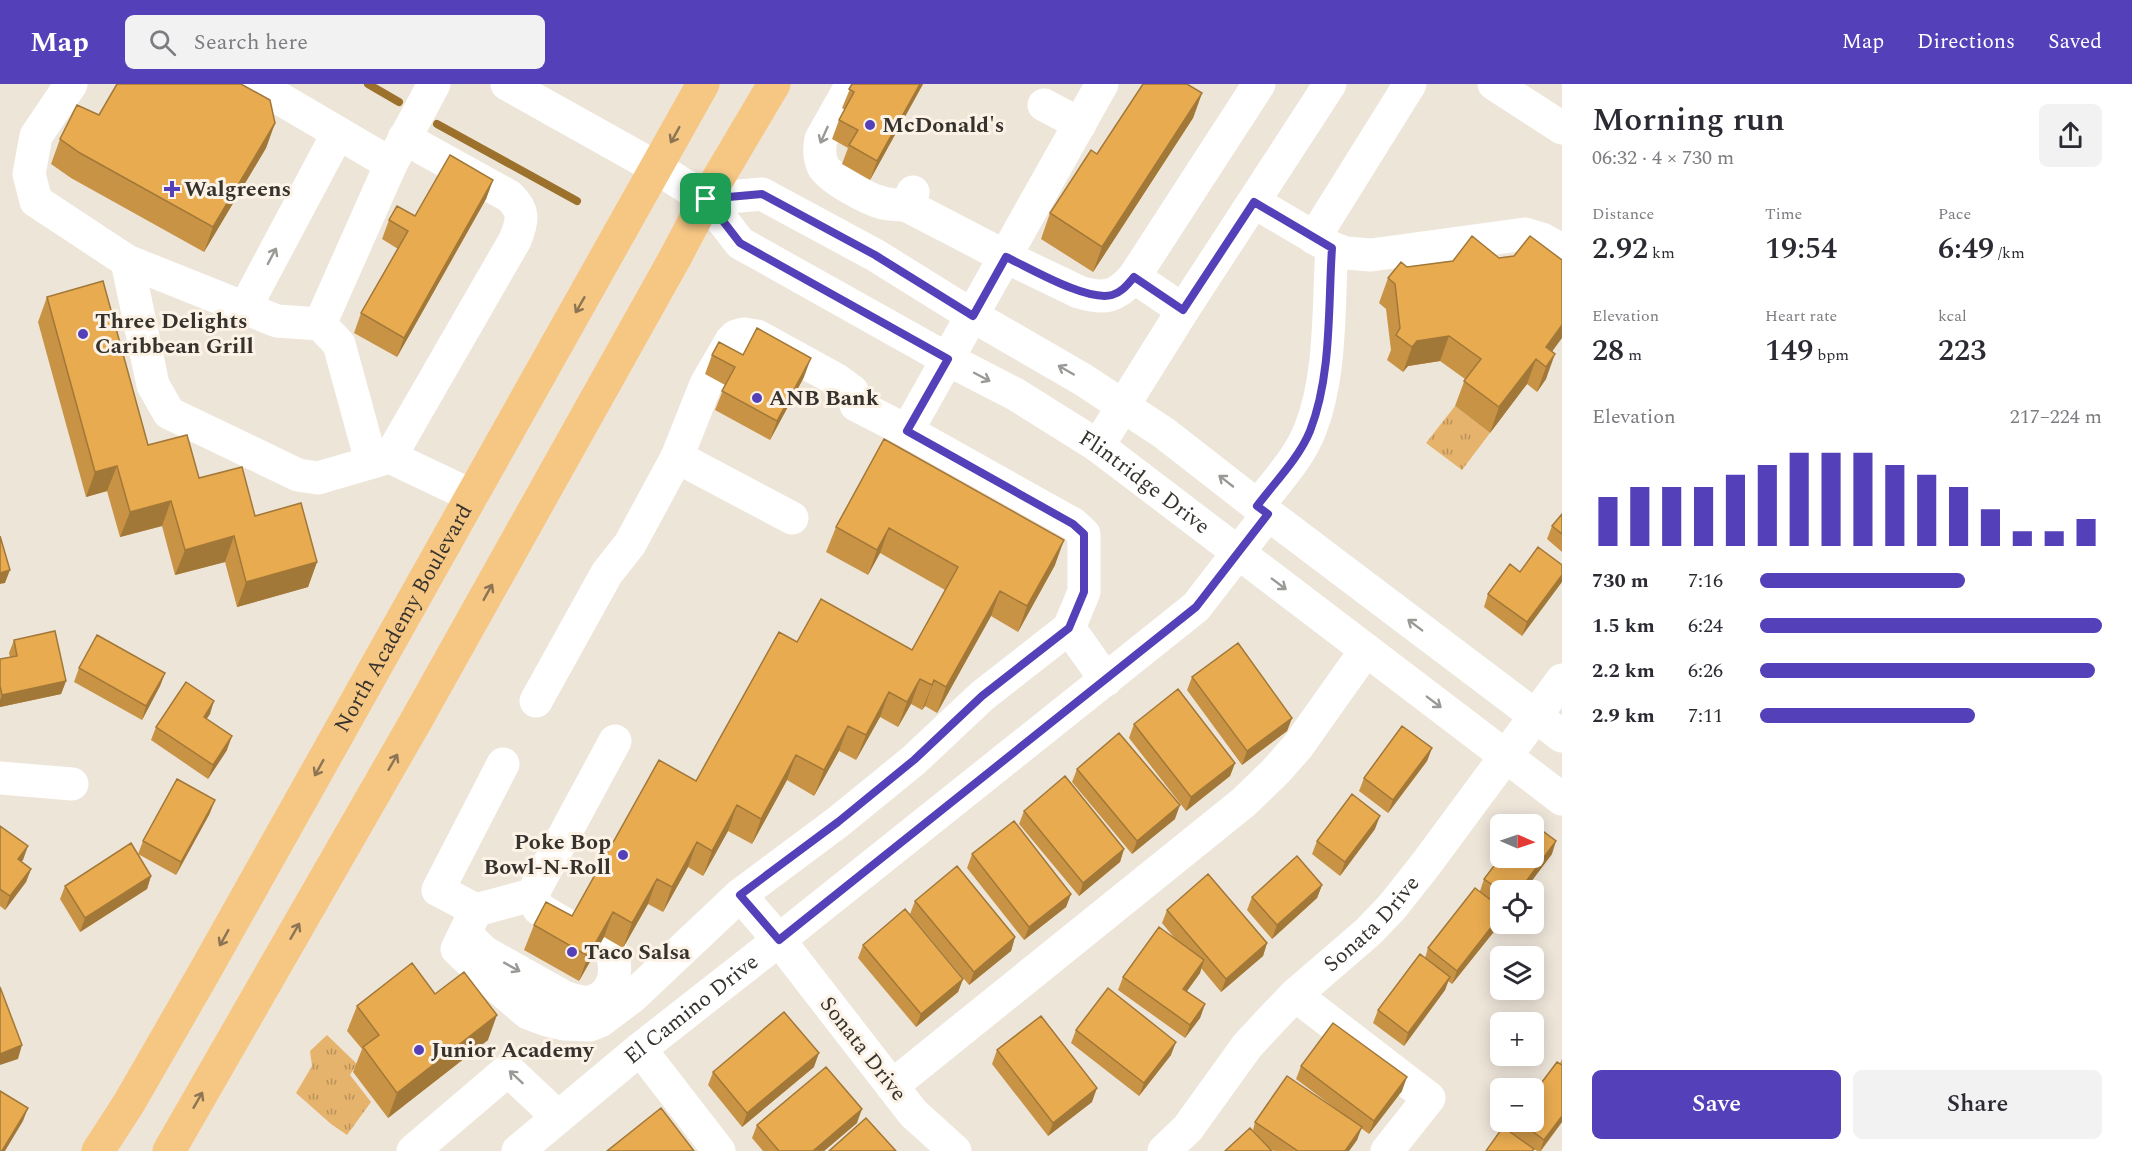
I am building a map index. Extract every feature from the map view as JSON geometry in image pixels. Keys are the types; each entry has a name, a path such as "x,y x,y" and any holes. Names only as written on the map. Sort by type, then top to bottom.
{"highway":[{"name":"North Academy Boulevard","path":"98,1151 129,1103 205,971 704,84"},
{"path":"169,1151 423,709 664,279 706,199 774,84"}],"street":[{"path":"71,84 36,136 29,174 36,201 127,261 277,321 320,324 339,344 381,459"},
{"path":"255,84 338,133 397,151 509,196 519,205 522,218 516,240 381,459"},
{"path":"320,324 397,151 434,84"},
{"name":"Flintridge Drive","path":"507,84 657,168 706,199 740,243 1015,394 1098,446 1562,799"},
{"path":"852,84 821,139 819,148 824,168 831,176 876,201 910,198 1006,257 1091,295 1112,295 1123,290 1134,277 1259,84"},
{"path":"907,431 1102,84"},
{"path":"1098,446 1183,310 1330,84"},
{"path":"1323,243 1410,84"},
{"path":"1494,84 1562,128"},
{"path":"1044,105 1080,124"},
{"path":"244,308 338,133"},
{"path":"706,199 762,194 875,255 973,316 1082,379 1164,433 1562,736"},
{"path":"1254,202 1323,243 1346,253 1371,255 1525,234 1542,239 1562,250"},
{"name":"El Camino Drive","path":"518,1151 640,1049 1196,607 1239,552 1310,431 1317,409 1329,325 1323,243"},
{"path":"127,261 153,385 169,413 298,475 318,478 381,459 472,496"},
{"path":"1134,277 1183,310"},
{"path":"536,701 607,573 630,544 677,456 694,418 708,409 750,335 837,380 852,391 856,405 1073,524 1084,534 1084,592 1069,628 982,696 914,760 740,895 632,997 600,1022 591,1025 564,1024 528,1013 457,949 470,921 532,895 615,741"},
{"path":"677,456 792,518"},
{"path":"1069,628 1106,680"},
{"path":"892,1086 1244,802 1298,746 1366,650"},
{"name":"Sonata Drive","path":"1164,1151 1188,1128 1247,1046 1294,995 1368,932 1392,907 1562,680"},
{"path":"502,764 438,890 470,921 484,952 564,997 588,1002 598,999 613,983 615,961 611,951 539,909 532,895"},
{"path":"0,778 72,784"},
{"name":"Sonata Drive","path":"740,895 779,940 913,1113 955,1151"},
{"path":"1294,995 1429,1098 1387,1151"},
{"path":"640,1049 719,1151"},
{"path":"413,1151 508,1070 558,1117"}],"green space":[{"path":"1455,406 1490,433 1462,470 1426,443"},
{"path":"327,1035 357,1064 350,1075 371,1102 347,1135 296,1093 312,1066 310,1051"}],"building":[{"name":"Walgreens","path":"117,84 241,84 270,100 275,123 213,227 80,153 60,139 77,105 99,115"},
{"name":"McDonald's","path":"852,84 920,84 877,161 849,145 858,130 839,120 854,92 849,89"},
{"path":"1143,84 1187,84 1202,93 1102,247 1050,213 1091,150 1097,154"},
{"path":"450,155 493,180 404,338 361,313 408,231 389,220 397,206 415,216"},
{"path":"1472,236 1499,258 1514,256 1530,236 1562,260 1562,325 1546,347 1555,354 1546,367 1536,359 1499,407 1464,381 1481,359 1449,336 1417,341 1412,347 1396,335 1400,328 1395,284 1388,278 1401,262 1407,267 1453,261"},
{"path":"103,281 148,445 187,435 199,478 242,467 255,516 301,503 317,562 246,582 234,536 185,550 171,501 130,512 117,466 95,472 47,297"},
{"name":"ANB Bank","path":"757,328 811,358 777,421 722,391 735,367 712,355 719,342 743,355"},
{"path":"884,439 1064,540 1027,606 1000,591 946,687 934,680 932,685 920,679 907,702 889,692 866,735 848,726 824,770 796,755 761,819 737,805 712,851 697,842 672,887 657,879 632,923 613,912 588,956 534,925 546,902 572,916 659,760 696,781 779,632 797,642 821,599 912,650 958,567 889,528 877,550 836,527"},
{"path":"1562,514 1562,534 1552,526"},
{"path":"0,536 10,570 0,573"},
{"path":"1538,547 1562,565 1562,575 1527,622 1488,594 1510,564 1520,572"},
{"path":"55,631 66,681 2,695 0,659 17,656 14,640"},
{"path":"97,635 165,673 146,706 79,668"},
{"path":"1238,643 1292,718 1247,751 1192,677"},
{"path":"186,682 214,701 204,717 232,736 213,765 156,727"},
{"path":"1178,689 1235,763 1191,797 1134,724"},
{"path":"1402,726 1432,748 1393,800 1364,778"},
{"path":"1119,733 1180,805 1137,841 1077,769"},
{"path":"1065,776 1124,849 1083,883 1024,811"},
{"path":"177,779 215,800 181,862 143,841"},
{"path":"1352,794 1380,816 1345,862 1317,841"},
{"path":"1014,821 1071,894 1029,927 972,854"},
{"path":"0,826 28,846 18,859 31,869 10,896 0,889"},
{"path":"1544,832 1556,841 1544,857"},
{"path":"131,843 151,876 85,918 65,886"},
{"path":"1297,856 1322,885 1277,925 1252,897"},
{"path":"957,866 1015,937 974,972 915,901"},
{"path":"1492,868 1536,868 1527,880 1490,880 1490,883 1484,879"},
{"path":"1208,874 1267,943 1226,979 1167,910"},
{"path":"1475,888 1490,899 1490,929 1457,971 1428,948"},
{"path":"905,909 963,979 921,1014 863,945"},
{"path":"1159,927 1204,960 1183,989 1205,1004 1190,1025 1123,977"},
{"path":"1420,954 1450,977 1408,1033 1378,1010"},
{"name":"Junior Academy","path":"412,963 435,994 464,972 497,1015 397,1093 363,1047 379,1035 357,1006"},
{"path":"0,987 22,1045 0,1054"},
{"path":"1108,988 1176,1042 1144,1083 1076,1030"},
{"path":"784,1012 819,1053 747,1113 713,1072"},
{"path":"1041,1016 1097,1088 1053,1123 997,1050"},
{"path":"1333,1023 1407,1077 1374,1121 1301,1066"},
{"path":"1557,1062 1562,1065 1562,1116 1544,1140 1533,1132 1544,1132 1544,1079"},
{"path":"826,1067 862,1109 813,1151 779,1151 757,1125"},
{"path":"1287,1076 1362,1127 1345,1151 1298,1151 1255,1122"},
{"path":"0,1091 28,1108 2,1151 0,1151"},
{"path":"661,1108 694,1151 607,1151"},
{"path":"866,1118 896,1151 829,1151"},
{"path":"1250,1128 1272,1151 1225,1151"},
{"path":"1499,1132 1510,1132 1534,1149 1532,1151 1486,1151"}],"waterway":[{"path":"368,84 399,102"},
{"path":"437,124 577,201"}],"place":[{"name":"McDonald's","path":"870,125"},
{"name":"Walgreens","path":"172,189"},
{"name":"Three Delights Caribbean Grill","path":"83,334"},
{"name":"ANB Bank","path":"757,398"},
{"name":"Poke Bop Bowl-N-Roll","path":"623,855"},
{"name":"Taco Salsa","path":"572,952"},
{"name":"Junior Academy","path":"419,1050"}],"route":[{"path":"762,194 875,255 973,316 1006,257 1091,295 1112,295 1123,290 1134,277 1183,310 1254,202 1332,248 1329,325 1323,375 1317,409 1310,431 1301,449 1257,506 1268,514 1196,607 779,940 740,895 838,822 914,760 982,696 1069,628 1084,592 1084,534 1073,524 907,431 948,359 740,243 706,199 762,194"}]}
